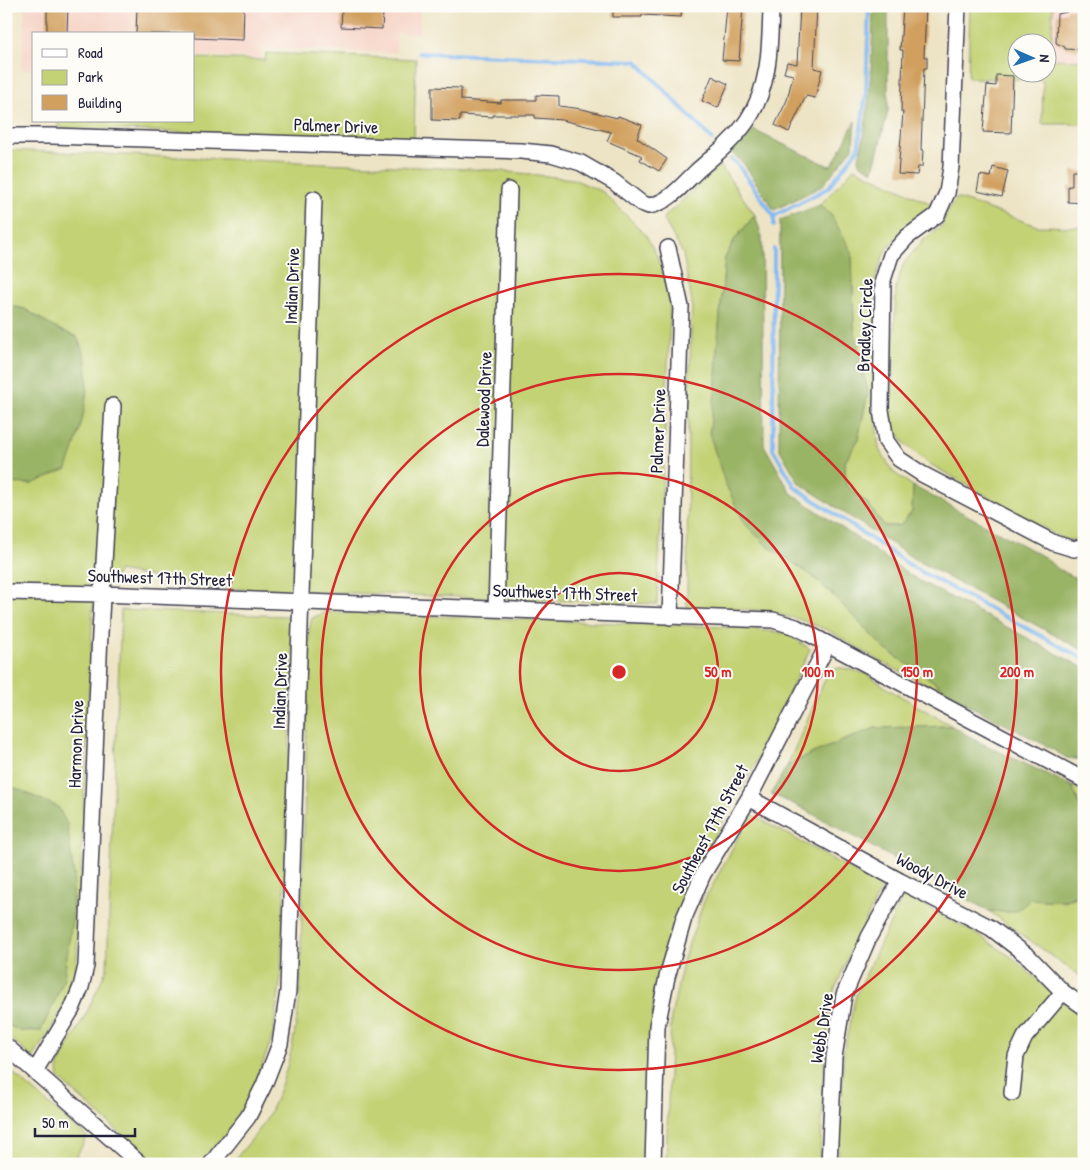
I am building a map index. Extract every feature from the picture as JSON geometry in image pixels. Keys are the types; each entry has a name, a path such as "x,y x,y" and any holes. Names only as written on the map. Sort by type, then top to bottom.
{"street":[{"name":"Palmer Drive","path":"6,136 62,136 401,147 521,151 551,154 581,164 614,182 641,203 649,206 666,200 735,136 748,120 759,96 769,66 772,6"},
{"name":"Bradley Circle","path":"958,6 951,167 947,193 937,215 907,237 891,255 883,280 881,410 886,441 900,459 922,474 1054,543 1074,549 1084,546"},
{"name":"Dalewood Drive","path":"496,609 509,190"},
{"name":"Indian Drive","path":"211,1164 248,1117 264,1085 280,1044 288,991 314,199"},
{"name":"Palmer Drive","path":"668,248 681,307 670,617"},
{"name":"Harmon Drive","path":"35,1071 72,1009 81,987 86,966 102,594 113,406"},
{"name":"Southwest 17th Street","path":"6,592 774,620 796,627 1084,780"},
{"name":"Southeast 17th Street","path":"653,1164 658,1026 667,977 684,918 703,874 749,798 828,644"},
{"name":"Woody Drive","path":"749,798 900,881 991,928 1029,957 1063,992 1084,1007"},
{"name":"Webb Drive","path":"828,1164 834,1057 844,995 869,937 900,881"},
{"path":"1012,1093 1016,1056 1025,1037 1063,992"},
{"path":"6,1046 140,1164"}],"shaded area":[{"path":"25,6 420,6 419,34 397,33 396,53 262,48 261,58 195,55 195,32 32,32 32,70 22,69"},
{"path":"1053,6 1084,6 1084,60 1058,59 1058,32 1052,32"}],"green space":[{"path":"873,6 888,6 888,111 873,171 858,162 868,104"},
{"path":"970,6 1053,6 1052,32 1008,32 1008,79 968,78"},
{"path":"266,53 416,59 414,140 58,128 58,122 195,122 195,58 265,60"},
{"path":"1058,59 1084,60 1084,124 1042,124 1043,82 1058,82"},
{"path":"855,121 853,148 822,186 774,210 744,164 730,151 753,130 829,166 833,164"},
{"path":"6,150 493,170 573,179 603,192 646,235 656,254 669,290 670,319 657,604 214,588 119,571 93,605 76,972 69,996 33,1058 6,1035 6,483 32,484 77,337 55,328 25,309 6,305"},
{"path":"720,165 755,215 735,239 725,258 717,350 716,386 811,575 885,649 972,707 885,664 828,630 798,619 757,610 687,608 688,424 692,303 683,254 663,218"},
{"path":"854,168 932,204 909,224 885,251 875,281 875,415 879,449 893,472 913,486 912,512 900,526 884,526 868,504 846,485 845,462 858,440 868,393 854,327 852,256 831,215 820,205"},
{"path":"957,198 1037,226 1084,227 1084,539 1066,540 928,463 905,444 895,429 891,413 896,286 904,263 923,240 941,227 949,209"},
{"path":"820,205 831,215 852,252 854,327 868,393 858,440 845,462 846,485 868,504 884,526 900,526 912,512 913,486 1046,558 1056,568 1084,582 1084,651 916,560 799,483 779,448 780,220"},
{"path":"755,215 762,237 764,445 791,493 916,579 1084,668 1084,760 1067,758 972,707 885,649 811,575 766,545 745,524 725,483 709,433 716,386 717,350 725,258 735,239"},
{"path":"6,305 25,309 55,328 77,337 86,362 87,389 83,416 67,469 32,484 6,483"},
{"path":"121,610 286,616 294,625 281,977 273,1035 251,1096 236,1121 205,1164 155,1164 59,1078 60,1062 86,1014 107,968"},
{"path":"326,612 724,627 786,633 810,649 755,765 694,873 680,909 654,991 647,1164 231,1164 261,1127 273,1106 285,1074 296,1025 300,991 309,630 312,618"},
{"path":"830,668 844,668 867,674 890,690 952,726 875,728 813,753 787,766"},
{"path":"952,726 977,741 1072,786 1084,817 1084,890 1066,899 1030,899 1016,911 1012,912 989,911 798,806 771,794 787,766 813,753 875,728"},
{"path":"6,784 58,807 67,824 74,876 72,921 64,978 41,1031 20,1031 6,1024"},
{"path":"1072,786 1084,792 1084,814"},
{"path":"751,814 882,887 850,953 833,994 825,1047 820,1164 666,1164 671,1017 684,958 704,901"},
{"path":"1084,890 1084,979 989,911 1010,912 1030,899 1063,901 1076,897"},
{"path":"904,894 980,936 1013,958 1084,1018 1084,1164 838,1164 844,1049 856,995"},
{"path":"6,1067 87,1137 72,1164 6,1164"}],"building":[{"path":"47,6 68,6 67,32 47,32"},
{"path":"137,6 244,6 243,40 195,38 195,32 136,32"},
{"path":"613,6 682,6 681,17 642,15 642,17 613,17"},
{"path":"727,6 743,6 739,61 722,60"},
{"path":"800,6 817,6 814,68 822,70 815,98 806,96 789,132 775,125 787,100 793,75 784,73 787,62 797,64"},
{"path":"903,6 926,6 924,57 927,57 927,68 924,68 921,150 923,150 922,167 918,167 917,175 898,174 903,112 901,112 903,50 900,50"},
{"path":"342,8 357,9 361,13 383,14 382,29 341,27"},
{"path":"1067,9 1084,9 1084,50 1065,49 1065,47 1058,44 1057,14 1067,12"},
{"path":"996,75 1008,76 1008,82 1013,82 1011,133 983,132 987,85 996,86"},
{"path":"712,76 728,84 718,108 702,101"},
{"path":"432,87 461,88 461,100 501,103 501,100 536,100 536,95 559,96 559,106 582,109 617,118 618,116 642,125 637,138 667,159 659,171 640,160 642,156 607,141 611,132 562,120 535,118 535,115 493,115 493,117 460,115 460,121 432,120"},
{"path":"993,167 1008,171 1002,197 977,191 980,175 991,177"},
{"path":"1072,171 1084,171 1084,203 1068,202 1068,186 1072,186"}],"waterway":[{"path":"774,216 828,188 858,149 866,94 869,6"},
{"path":"419,53 636,61 712,139"},
{"path":"731,159 739,166 774,216 774,226"},
{"path":"774,249 773,449 795,487 914,568 1084,659"}]}
